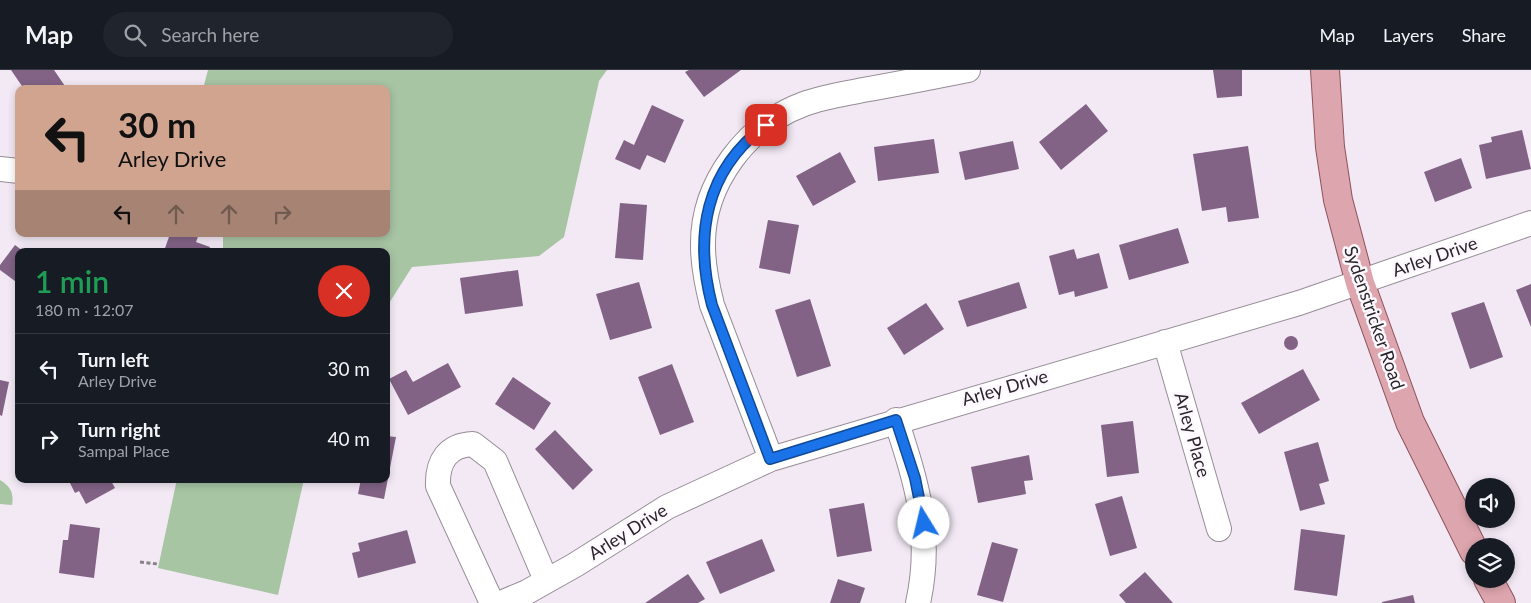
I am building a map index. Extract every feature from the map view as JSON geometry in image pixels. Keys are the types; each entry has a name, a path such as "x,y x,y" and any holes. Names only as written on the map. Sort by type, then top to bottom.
{"main road":[{"name":"Sydenstricker Road","path":"1325,70 1330,147 1338,200 1360,283 1410,422 1468,538"},
{"path":"1493,588 1501,603"}],"street":[{"path":"770,459 712,305 706,283 703,244 706,216 714,190 727,166 741,147 752,136 780,115 823,98 968,70"},
{"path":"0,169 15,171"},
{"name":"Arley Drive","path":"501,603 575,565 667,507 770,459 1360,283 1531,223"},
{"name":"Arley Place","path":"1165,342 1219,529"},
{"path":"896,420 915,478 922,510 925,562 918,603"},
{"path":"492,603 438,486 437,471 445,455 461,444 473,444 495,461 546,580"}],"path":[{"path":"140,562 158,564"}],"green space":[{"path":"208,70 607,70 599,81 564,237 539,256 412,267 390,302 390,248 223,248 223,237 390,237 390,85 204,85"},
{"path":"0,480 11,491 13,497 12,505 0,504"},
{"path":"176,483 303,483 278,595 158,568"}],"building":[{"path":"11,70 54,70 64,85 21,85"},
{"path":"689,70 741,70 704,97 685,72"},
{"path":"1213,70 1242,70 1242,96 1217,98"},
{"path":"1086,104 1108,131 1061,170 1039,142"},
{"path":"652,105 684,120 665,163 647,155 640,170 615,159 624,140 634,145"},
{"path":"1522,130 1531,169 1486,179 1479,145 1492,142 1491,137"},
{"path":"934,139 939,173 878,181 874,147"},
{"path":"1013,141 1019,169 965,180 959,152"},
{"path":"1248,146 1259,218 1228,222 1226,207 1202,211 1193,154"},
{"path":"840,152 856,182 813,206 796,176"},
{"path":"1461,158 1472,188 1435,202 1424,172"},
{"path":"620,203 647,205 643,260 615,258"},
{"path":"768,220 799,225 790,274 759,268"},
{"path":"1178,228 1189,263 1129,280 1119,245"},
{"path":"169,237 198,237 196,242 210,247 210,248 165,248"},
{"path":"15,245 19,248 15,248 15,281 0,270 0,265"},
{"path":"1074,249 1077,259 1099,253 1108,288 1075,297 1074,291 1059,295 1049,256"},
{"path":"518,270 523,306 465,314 460,278"},
{"path":"639,282 652,328 610,340 596,294"},
{"path":"1019,282 1027,308 967,327 958,301"},
{"path":"1531,284 1531,327 1516,290"},
{"path":"810,299 831,366 797,377 775,310"},
{"path":"1484,302 1503,357 1470,369 1451,313"},
{"path":"926,303 944,329 904,355 887,328"},
{"path":"1288,336 1294,336 1298,343 1294,350 1288,350 1284,346 1284,340"},
{"path":"448,363 461,387 408,415 390,378 406,370 413,382"},
{"path":"672,364 694,422 660,435 638,377"},
{"path":"1303,369 1320,400 1259,434 1241,403"},
{"path":"513,377 551,403 534,430 495,404"},
{"path":"0,380 9,382 2,416 0,415"},
{"path":"1133,421 1139,473 1107,477 1101,425"},
{"path":"555,430 593,470 573,490 535,449"},
{"path":"390,436 396,437 390,468"},
{"path":"1318,442 1329,481 1319,484 1325,504 1300,511 1284,452"},
{"path":"1029,455 1033,480 1024,481 1026,494 978,503 971,467"},
{"path":"70,483 112,483 115,488 86,504 79,491 75,493"},
{"path":"360,483 387,483 384,499 358,494"},
{"path":"1122,496 1137,548 1110,556 1095,504"},
{"path":"864,503 872,551 837,557 829,509"},
{"path":"70,524 100,528 94,578 59,573 63,540 68,540"},
{"path":"1301,529 1345,535 1337,596 1294,590"},
{"path":"407,530 416,563 358,578 352,553 360,551 358,543"},
{"path":"762,539 775,571 720,594 706,562"},
{"path":"992,542 1018,549 1003,602 977,595"},
{"path":"1145,572 1173,603 1126,603 1119,595"},
{"path":"688,574 705,599 698,603 645,603"},
{"path":"838,579 865,588 860,603 830,603"},
{"path":"1413,595 1415,603 1382,603 1382,602"}],"route":[{"path":"766,125 741,147 727,166 714,190 706,216 703,244 706,283 712,305 770,459 896,420 915,478 924,523"}]}
